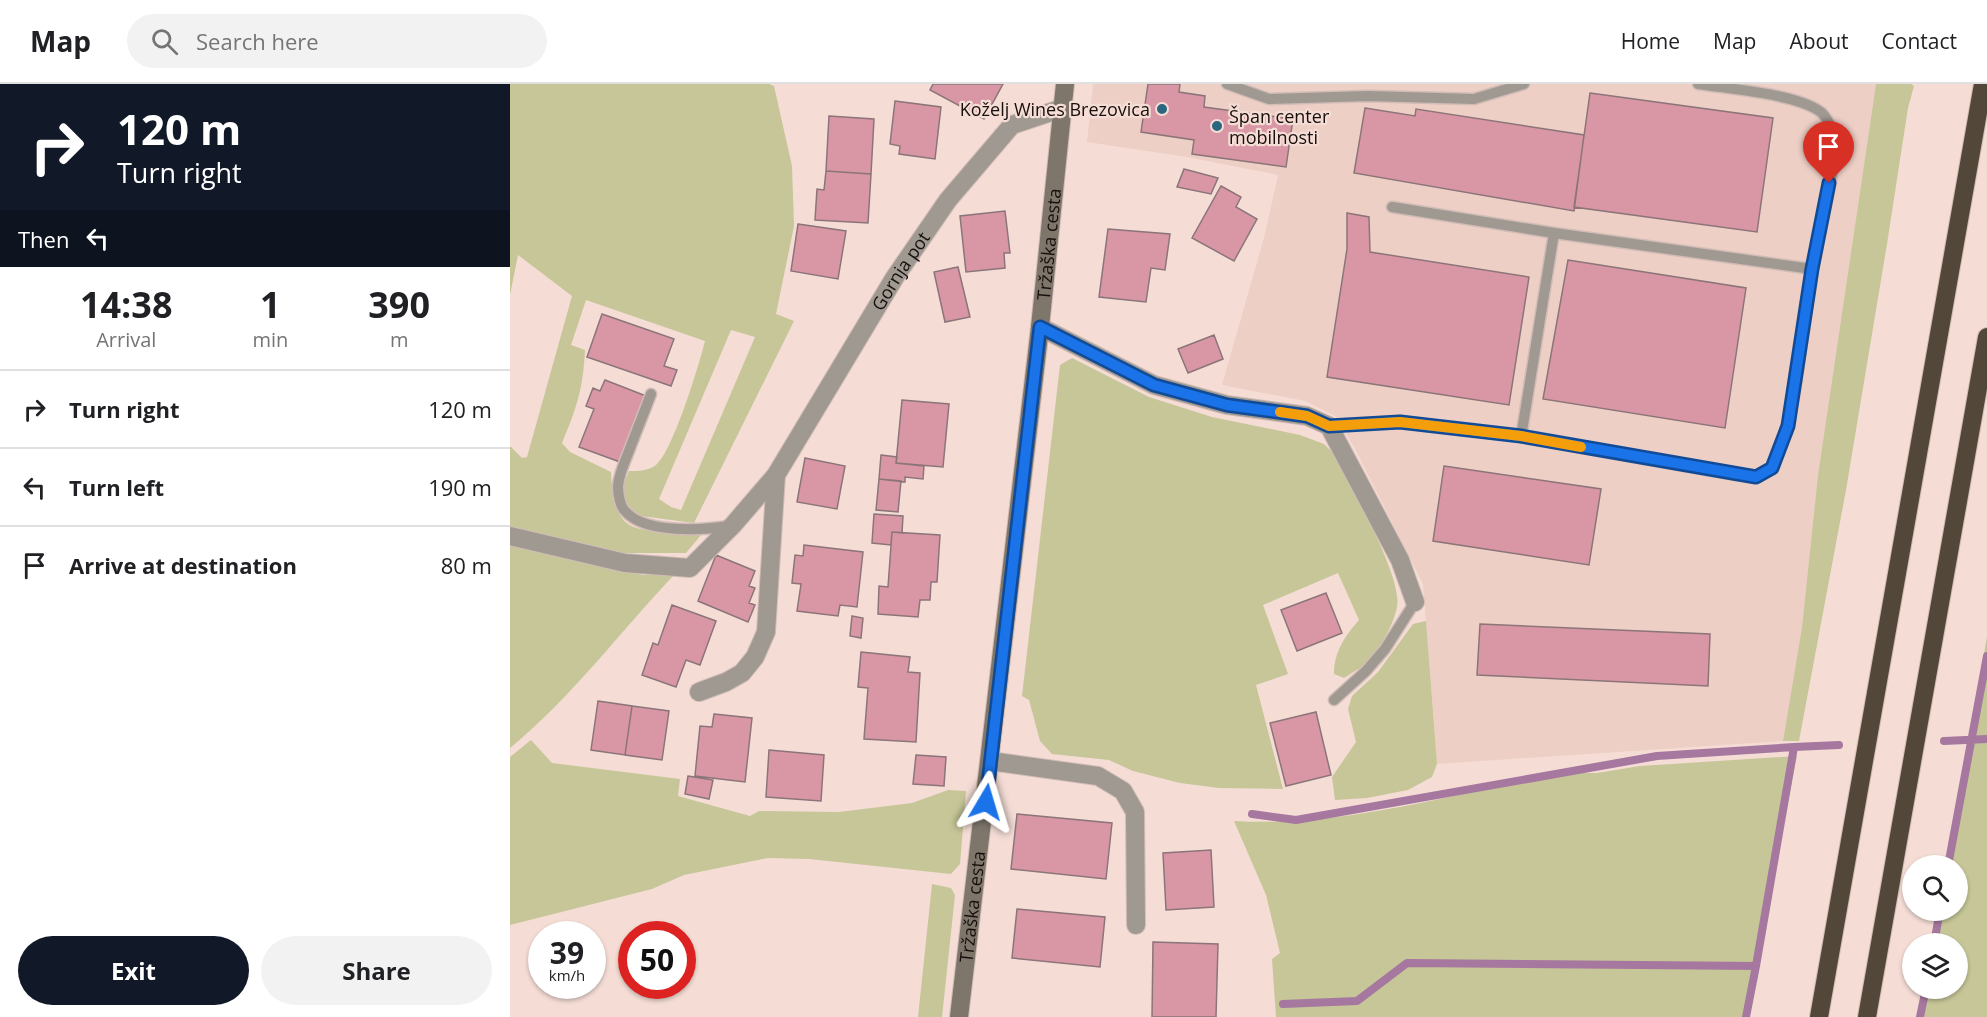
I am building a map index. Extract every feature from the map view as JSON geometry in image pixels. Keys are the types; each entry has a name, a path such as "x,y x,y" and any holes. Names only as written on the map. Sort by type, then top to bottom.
{"highway":[{"path":"1819,1017 1983,84"},
{"path":"1868,1017 1987,337"}],"main road":[{"name":"Tržaška cesta","path":"959,1017 1040,327 1065,84"}],"street":[{"name":"Gornja pot","path":"510,536 625,563 690,568 733,525 776,475 895,277 948,200 1012,125 1063,108"},
{"path":"1040,327 1154,385 1227,405 1307,416 1329,426 1400,560 1415,602"},
{"name":"Gornja pot","path":"699,692 742,673 755,657 766,632 776,475"},
{"path":"990,761 1098,776 1123,791 1135,812 1136,925"}],"lane":[{"path":"1227,84 1269,99 1368,96 1474,99 1524,84"},
{"path":"1329,426 1400,422 1521,436 1736,475 1756,477 1772,468 1788,426 1812,269 1835,149 1831,125 1822,113 1811,106 1786,98 1698,84"},
{"path":"1392,207 1554,233 1812,269"},
{"path":"1521,436 1554,233"},
{"path":"651,394 622,470 618,486 621,507 640,522 655,525 683,529 733,525"},
{"path":"1334,700 1366,671 1385,649 1415,602"}],"shaded area":[{"path":"1093,84 1876,84 1818,475 1802,627 1783,741 1437,764 1423,584 1354,447 1335,416 1305,401 1222,385 1265,234 1278,175 1187,157 1087,142"}],"green space":[{"path":"510,84 769,84 774,86 792,166 794,226 776,314 794,321 694,523 641,516 624,504 622,489 629,471 650,468 663,457 685,407 705,341 586,300 571,345 585,350 583,376 572,419 562,443 570,452 611,472 613,496 618,512 626,522 636,528 701,535 686,553 604,553 510,530 510,446 522,458 527,457 572,296 518,255 510,295","holes":["731,330 755,337 681,510 671,507 659,499"]},
{"path":"1876,84 1911,84 1914,86 1908,108 1846,490 1799,741 1783,741 1802,627 1818,475"},
{"path":"1072,358 1149,397 1212,417 1300,435 1324,444 1335,455 1374,531 1392,575 1397,593 1397,607 1384,639 1363,666 1344,678 1334,674 1341,645 1359,620 1338,573 1263,605 1288,674 1256,685 1283,789 1219,788 1180,783 1133,771 1109,760 1052,754 1040,741 1029,700 1022,696 1060,365"},
{"path":"510,544 643,575 674,575 554,708 510,748"},
{"path":"1426,621 1437,764 1432,777 1408,790 1367,798 1335,800 1332,777 1356,742 1348,709 1352,696 1378,672 1413,624"},
{"path":"1987,637 1987,1017 1920,1017 1923,999 1968,999 1968,933 1935,933 1936,921 1968,921 1968,855 1948,855"},
{"path":"531,740 552,763 680,779 678,796 750,816 759,811 839,812 912,803 948,790 966,791 960,864 951,874 809,859 768,858 684,875 652,889 510,925 510,757"},
{"path":"1797,756 1746,1017 1276,1017 1272,959 1280,953 1266,895 1234,821 1276,822 1361,814 1570,773 1597,773 1640,766"},
{"path":"932,884 951,888 955,895 942,1017 918,1017"}],"building":[{"path":"933,84 1003,84 984,119 930,90"},
{"name":"Špan center mobilnosti","path":"1148,84 1180,84 1179,92 1205,96 1204,107 1293,119 1286,167 1192,154 1194,140 1141,132"},
{"path":"1590,93 1773,118 1757,232 1574,207"},
{"path":"895,101 941,107 935,159 899,154 900,146 890,144"},
{"path":"1365,108 1415,116 1416,109 1584,135 1574,211 1354,173"},
{"path":"829,116 874,119 871,174 826,171"},
{"path":"1184,169 1218,178 1211,194 1177,187"},
{"path":"826,171 871,174 868,223 815,220 817,189 824,190"},
{"path":"1221,186 1241,197 1236,207 1257,219 1234,261 1192,238"},
{"path":"1005,211 1010,253 1004,253 1005,268 966,272 960,216"},
{"path":"1347,213 1369,217 1370,252 1529,277 1509,405 1327,377 1347,249"},
{"path":"798,224 846,231 838,279 791,271"},
{"path":"1108,229 1170,234 1165,270 1151,268 1146,302 1099,297"},
{"path":"1568,260 1746,288 1725,428 1543,399"},
{"path":"958,267 970,317 945,322 934,272"},
{"path":"602,314 674,339 664,366 677,370 671,386 587,357"},
{"path":"1214,335 1223,359 1188,373 1178,349"},
{"path":"605,380 646,396 620,462 579,447 594,409 586,406 593,388 600,391"},
{"path":"902,400 949,404 943,467 896,463"},
{"path":"881,455 897,457 896,463 924,466 923,479 905,477 905,482 879,479"},
{"path":"805,458 845,466 837,509 797,502"},
{"path":"1444,466 1601,489 1589,565 1433,541"},
{"path":"879,479 901,481 898,512 876,510"},
{"path":"874,514 903,516 902,533 892,532 891,545 872,543"},
{"path":"892,532 940,535 937,582 931,582 930,600 920,600 918,617 878,614 879,586 888,587"},
{"path":"804,545 863,552 857,607 840,605 838,616 797,611 801,584 792,583 795,555 803,556"},
{"path":"716,555 755,571 749,586 755,588 749,603 755,605 748,622 698,601"},
{"path":"1326,593 1342,633 1297,651 1281,610"},
{"path":"672,605 716,621 700,665 686,660 676,687 642,675 653,643 658,645"},
{"path":"852,616 863,618 861,638 850,636"},
{"path":"1480,624 1710,634 1708,686 1477,675"},
{"path":"861,652 910,657 908,672 920,673 916,742 864,739 868,688 858,687"},
{"path":"598,701 632,706 625,755 591,750"},
{"path":"632,706 669,711 662,760 625,755"},
{"path":"1316,712 1331,775 1286,786 1270,723"},
{"path":"714,714 752,718 745,782 695,776 700,726 712,727"},
{"path":"769,750 824,755 821,801 766,797"},
{"path":"916,755 946,757 944,786 913,784"},
{"path":"688,776 713,780 709,799 685,794"},
{"path":"1017,814 1112,823 1106,879 1011,869"},
{"path":"1211,850 1214,907 1166,910 1163,853"},
{"path":"1017,909 1105,917 1100,967 1012,958"},
{"path":"1153,942 1218,944 1216,1017 1152,1017"}],"waterway":[{"path":"1950,855 1987,656"},
{"path":"1944,741 1987,739"},
{"path":"1283,1004 1357,1001 1407,963 1756,966 1794,747 1839,745"},
{"path":"1252,814 1296,820 1657,756 1794,747"},
{"path":"1936,933 1938,921"},
{"path":"1746,1017 1756,966"},
{"path":"1920,1017 1924,999"}],"slow traffic":[{"path":"1280,412 1307,416 1329,426 1400,422 1521,436 1581,447"}],"place":[{"name":"Koželj Wines Brezovica","path":"1162,109"},
{"name":"Špan center mobilnosti","path":"1217,126"}],"route":[{"path":"986,802 1040,327 1154,385 1227,405 1307,416 1329,426 1400,422 1521,436 1756,477 1772,468 1788,426 1812,269 1829,183"}]}
